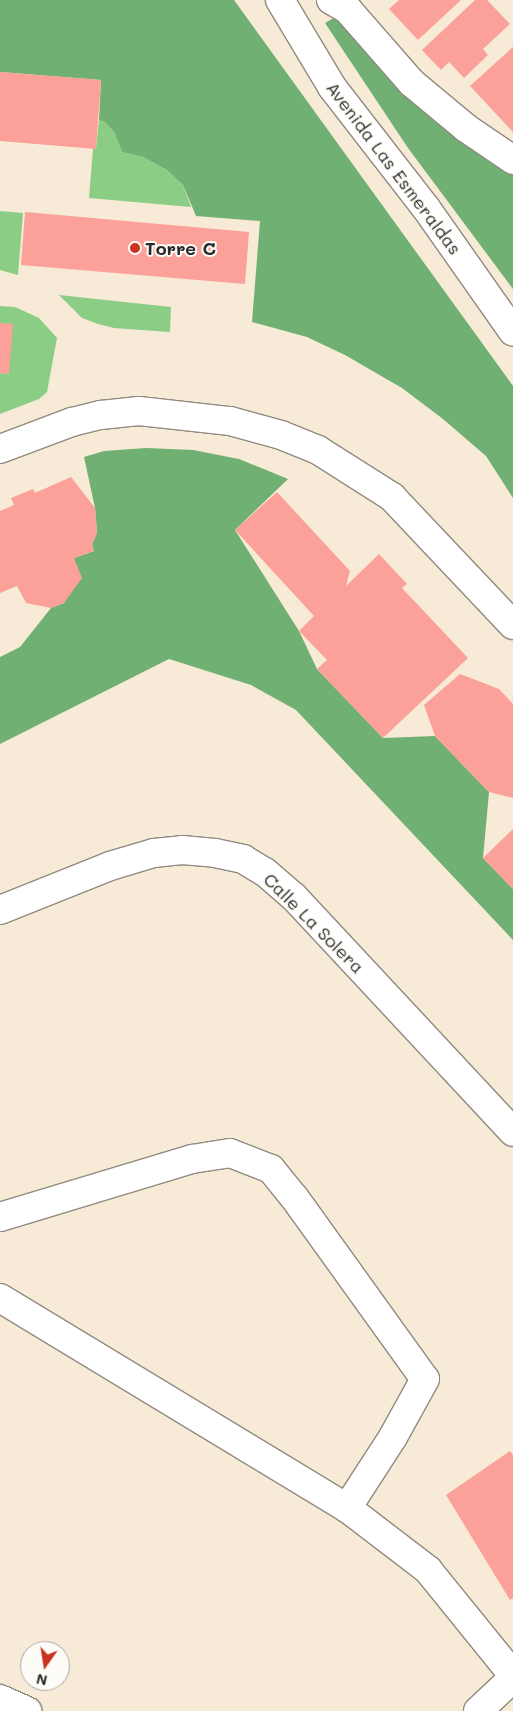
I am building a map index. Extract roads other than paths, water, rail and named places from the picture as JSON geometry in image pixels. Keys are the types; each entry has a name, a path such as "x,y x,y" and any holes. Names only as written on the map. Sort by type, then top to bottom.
{"street":[{"name":"Avenida Las Esmeraldas","path":"280,0 332,87 426,208 513,332"},
{"path":"331,0 348,10 412,83 466,128 513,160"},
{"path":"0,450 72,422 100,415 139,412 230,421 281,435 318,450 392,497 513,625"},
{"name":"Calle La Solera","path":"0,910 110,866 154,853 182,850 215,853 243,860 265,872 294,897 513,1132"},
{"path":"0,1217 192,1159 230,1153 271,1169 294,1197 426,1379 348,1508"},
{"path":"0,1298 348,1508 428,1570 513,1676 478,1711"},
{"path":"0,1699 27,1711"}],"place":[{"name":"Torre C","path":"135,248"}]}
